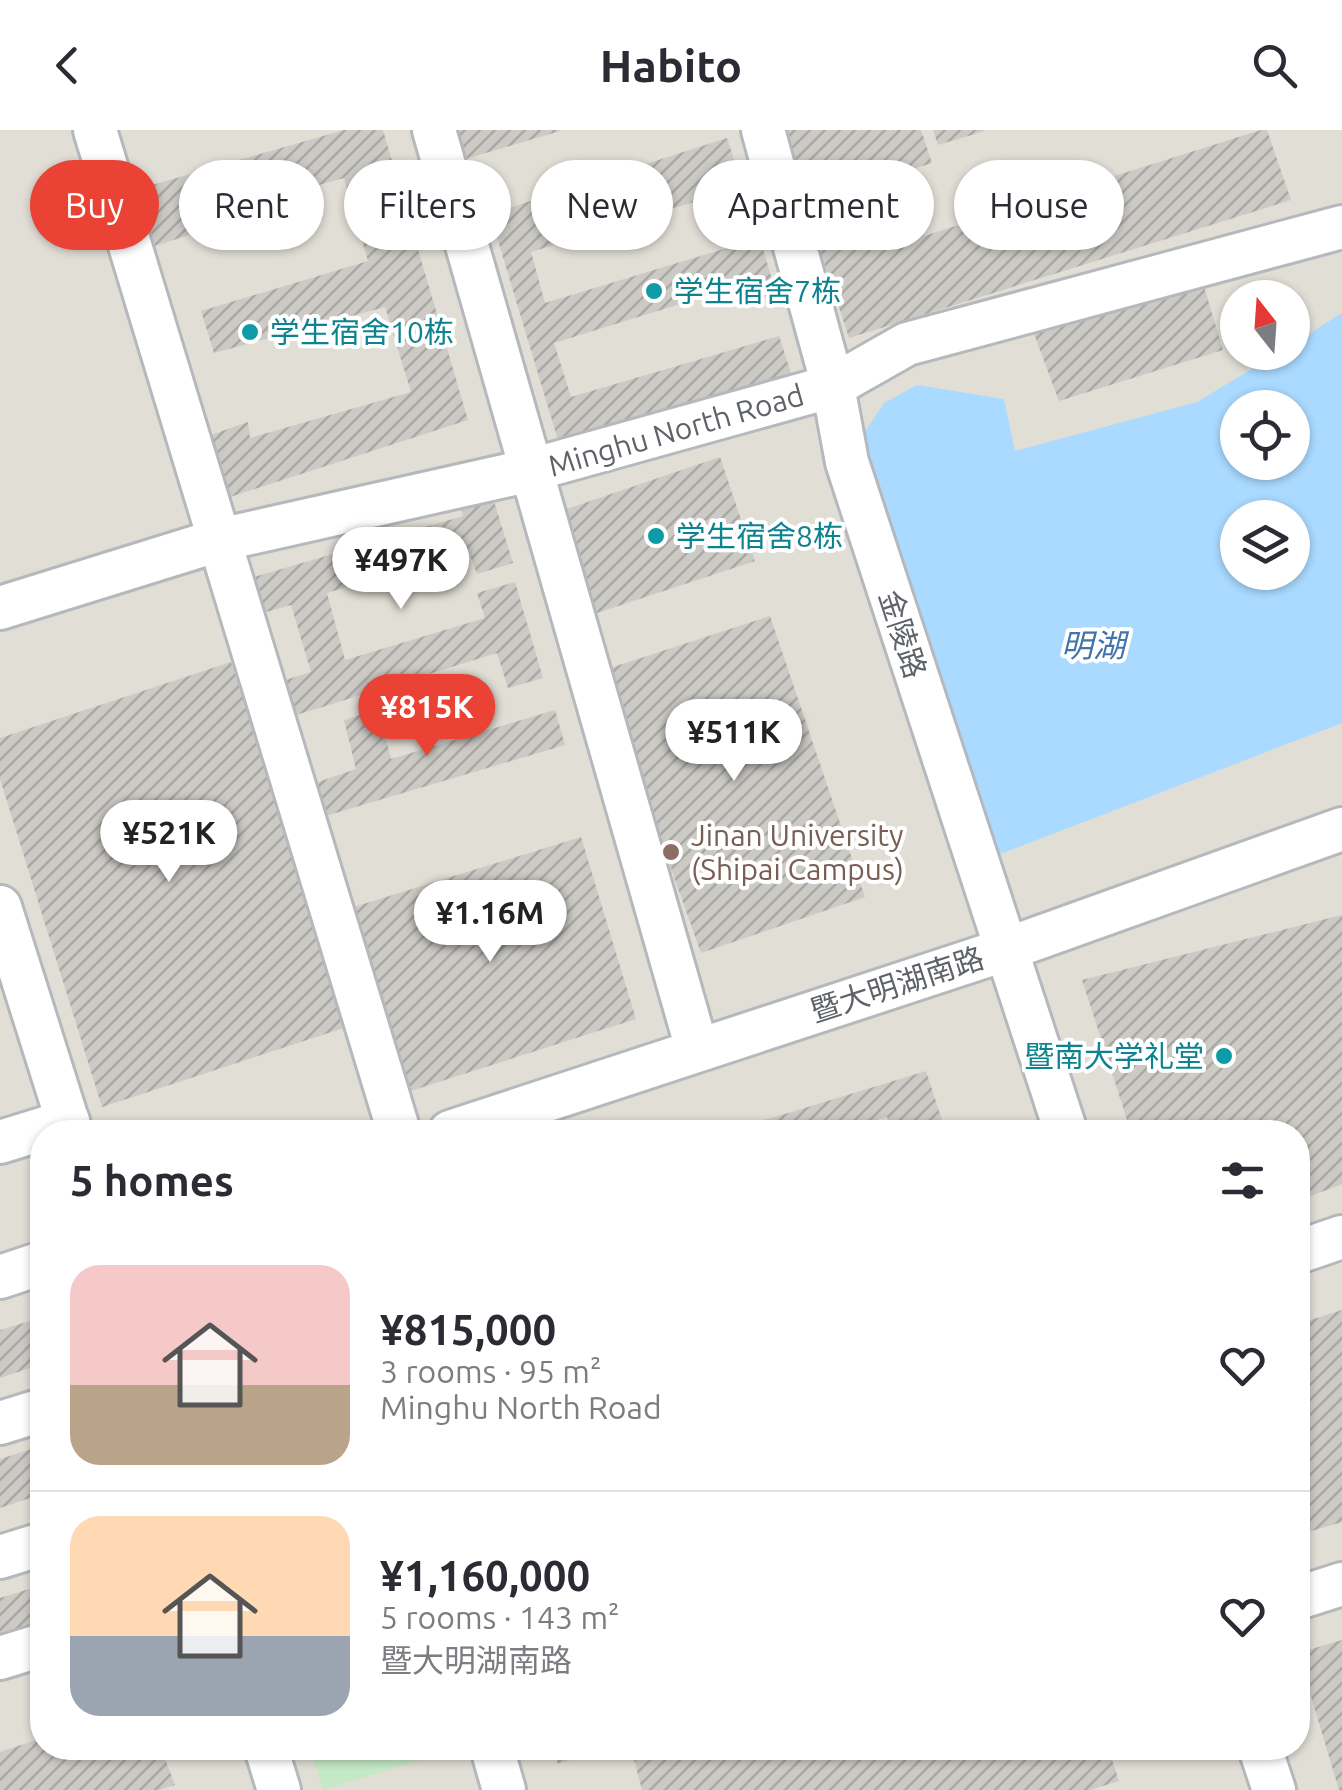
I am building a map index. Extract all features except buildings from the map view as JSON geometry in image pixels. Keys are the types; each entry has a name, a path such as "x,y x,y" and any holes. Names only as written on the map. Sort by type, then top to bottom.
{"street":[{"path":"97,130 395,1120"},
{"path":"434,130 697,1050"},
{"name":"金陵路","path":"763,130 832,386 847,462 1062,1120"},
{"name":"Minghu North Road","path":"0,608 218,540 531,470 832,386 907,344 1342,227"},
{"name":"暨大明湖南路","path":"523,1120 697,1050 1007,948 1342,829"},
{"path":"0,907 12,984 67,1120"},
{"path":"0,1142 30,1136"},
{"path":"1310,1248 1342,1237"},
{"path":"0,1277 30,1267"},
{"path":"0,1423 30,1414"},
{"path":"0,1557 30,1548"},
{"path":"1310,1594 1342,1584"},
{"path":"0,1658 30,1648"},
{"path":"270,1760 279,1790"},
{"path":"495,1760 504,1790"},
{"path":"1264,1760 1274,1790"}],"shaded area":[{"name":"Jinan University (Shipai Campus)","path":"0,130 1342,130 1342,1790 0,1790"}],"green space":[{"path":"314,1760 420,1760 323,1790"}],"water":[{"name":"明湖","path":"1342,313 1342,723 990,858 860,439 884,403 917,385 1004,399 1015,451 1197,402 1250,370 1310,370 1310,333"}],"place":[{"name":"学生宿舍7栋","path":"654,291"},
{"name":"学生宿舍10栋","path":"250,332"},
{"name":"学生宿舍8栋","path":"656,536"},
{"name":"Jinan University (Shipai Campus)","path":"671,852"},
{"name":"暨南大学礼堂","path":"1224,1056"}]}
